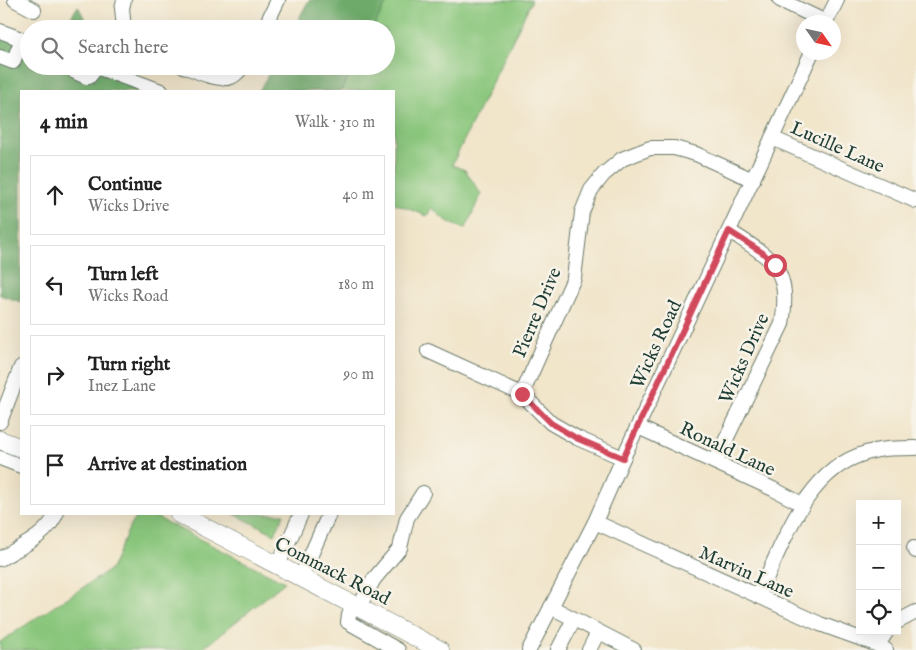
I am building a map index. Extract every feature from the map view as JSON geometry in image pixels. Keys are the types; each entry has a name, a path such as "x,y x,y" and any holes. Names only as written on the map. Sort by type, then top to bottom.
{"main road":[{"path":"0,440 20,448"},
{"name":"Commack Road","path":"181,515 440,650"}],"street":[{"path":"16,0 34,10"},
{"path":"123,20 122,8 124,0"},
{"path":"268,20 278,0"},
{"path":"780,0 811,15"},
{"path":"830,15 837,0"},
{"path":"0,31 20,38"},
{"path":"0,57 13,62 20,49"},
{"name":"Wicks Road","path":"529,650 595,522 808,60"},
{"path":"117,75 158,90"},
{"path":"209,75 222,78 233,75"},
{"name":"Lucille Lane","path":"772,138 916,201"},
{"name":"Pierre Drive","path":"522,394 574,278 582,212 590,190 604,174 622,159 650,148 674,148 696,154 753,180"},
{"name":"Wicks Drive","path":"715,462 782,324 786,302 784,283 775,265 763,253 729,231"},
{"path":"428,351 522,394 551,423 576,438 623,458"},
{"path":"0,422 20,370"},
{"name":"Ronald Lane","path":"638,427 802,504"},
{"path":"758,596 802,504 826,476 846,461 866,453 893,448 916,448"},
{"path":"0,458 20,466"},
{"path":"398,650 348,622 349,615 374,579 400,548 407,518 423,493"},
{"path":"0,559 43,532 56,515"},
{"path":"278,565 301,515"},
{"path":"301,577 329,515"},
{"name":"Marvin Lane","path":"595,522 820,624 882,647"},
{"path":"551,607 634,650"},
{"path":"901,620 916,612"},
{"path":"558,650 574,619"},
{"path":"589,650 598,632"},
{"path":"882,647 886,635"}],"green space":[{"path":"309,0 388,0 378,20 298,20"},
{"path":"378,0 532,0 452,165 465,170 481,194 466,228 447,221 432,207 427,216 395,203 395,90 308,90 314,75 395,75 395,20 356,20"},
{"path":"78,6 85,20 69,20"},
{"path":"0,29 20,35 20,75 129,75 163,90 20,90 20,302 0,295"},
{"path":"268,75 349,75 342,90 260,90"},
{"path":"137,515 152,515 285,582 201,650 0,650 0,642 111,569 130,526"},
{"path":"236,515 284,515 275,534"}],"route":[{"path":"522,394 551,423 576,438 623,458 729,231 763,253 775,265"}]}
